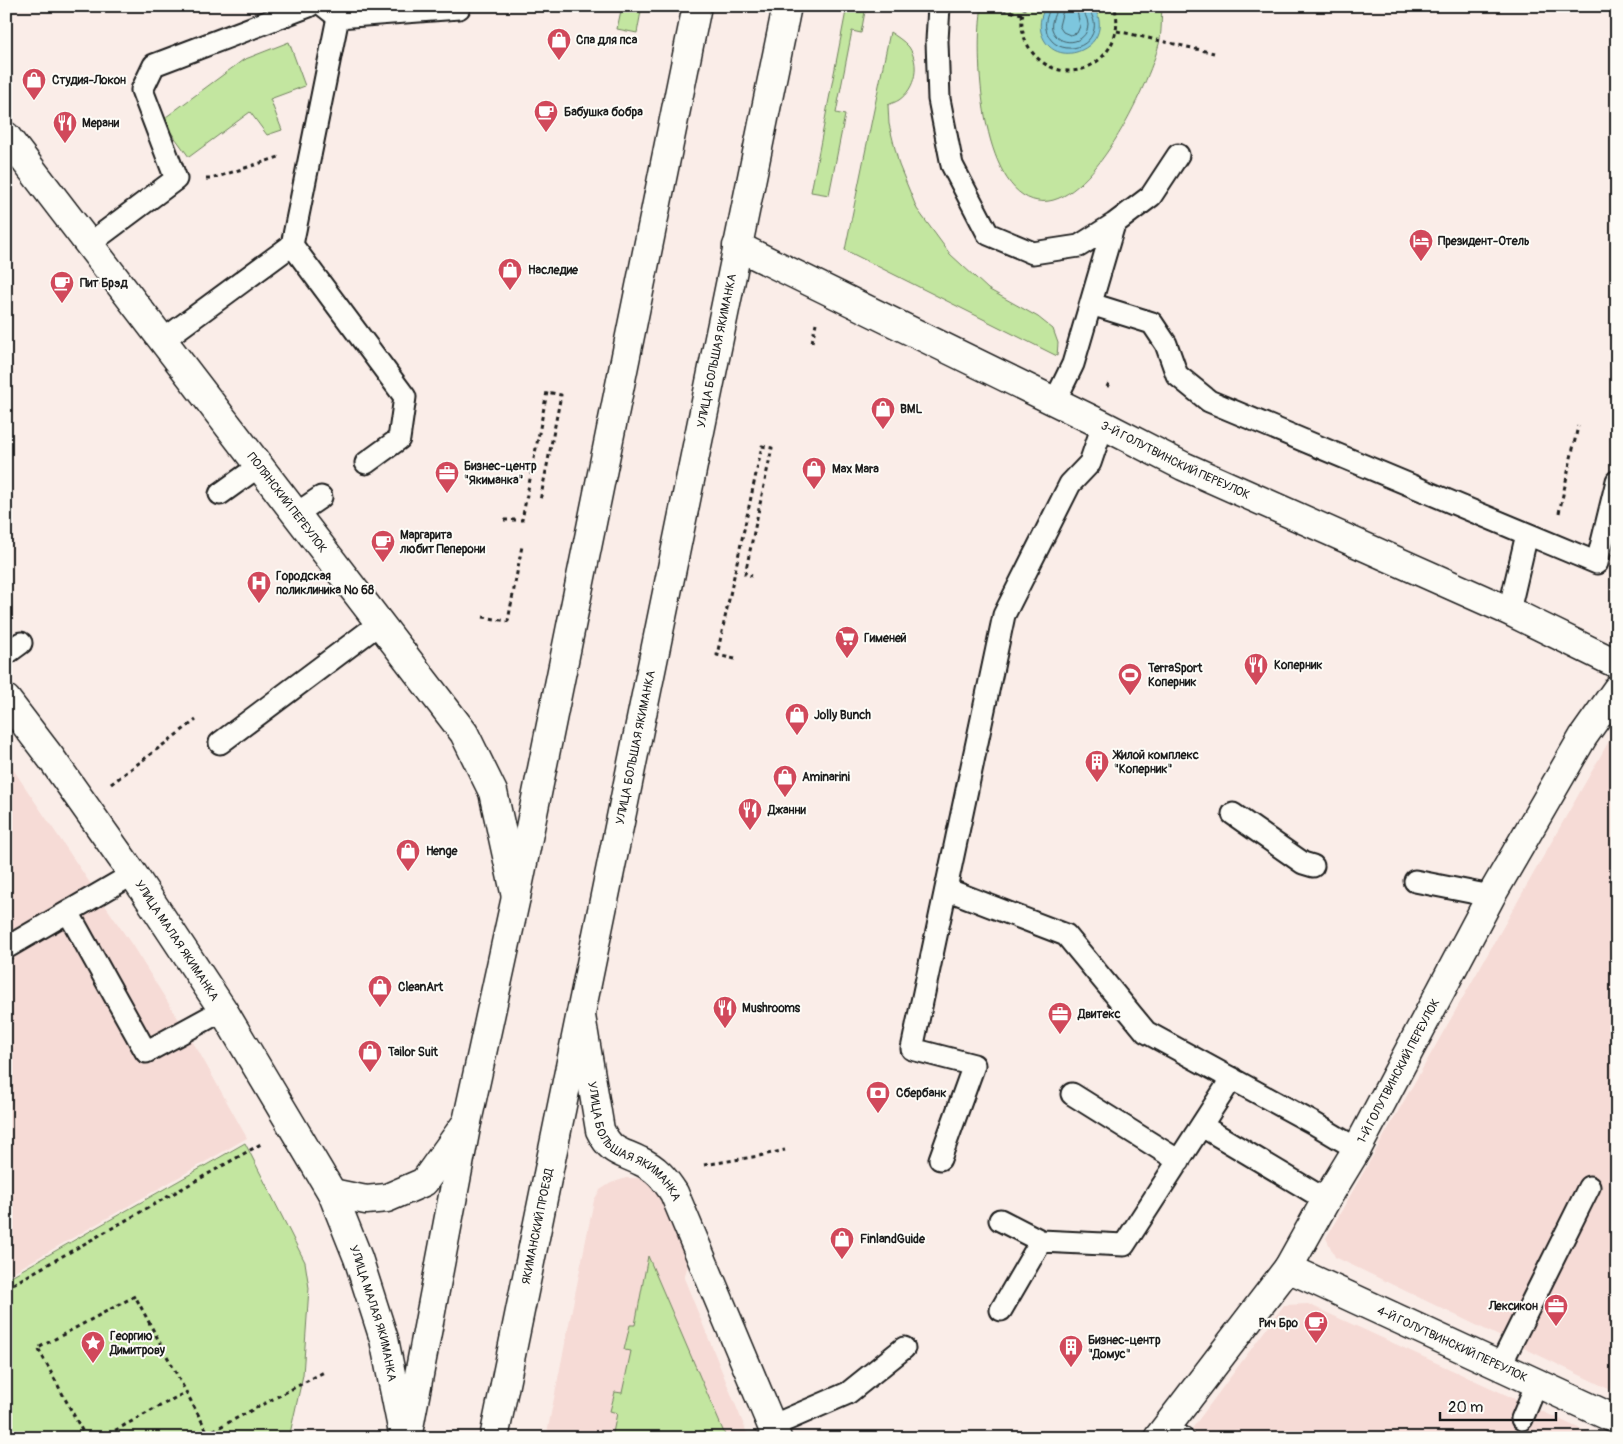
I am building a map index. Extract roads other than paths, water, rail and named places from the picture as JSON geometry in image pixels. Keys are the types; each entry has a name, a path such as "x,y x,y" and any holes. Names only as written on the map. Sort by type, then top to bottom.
{"street":[{"path":"406,1438 467,1122 516,897 697,6"},
{"name":"УЛИЦА БОЛЬШАЯ ЯКИМАНКА","path":"774,1432 674,1193 665,1179 656,1170 641,1161 619,1153 606,1141 600,1130 581,1015 787,6"},
{"name":"ПОЛЯНСКИЙ ПЕРЕУЛОК","path":"6,136 464,733 493,792 516,897"},
{"name":"3-Й ГОЛУТВИНСКИЙ ПЕРЕУЛОК","path":"737,246 1104,425 1183,466 1509,611 1617,664"},
{"name":"1-Й ГОЛУТВИНСКИЙ ПЕРЕУЛОК","path":"1169,1434 1288,1268 1357,1149 1491,896 1583,737 1617,689"},
{"name":"УЛИЦА МАЛАЯ ЯКИМАНКА","path":"6,699 51,758 133,874 223,1010 332,1193 358,1258 384,1340 406,1438"},
{"name":"ЯКИМАНСКИЙ ПРОЕЗД","path":"494,1438 581,1015"},
{"path":"332,1193 366,1200 387,1198 424,1182 467,1122"},
{"name":"4-Й ГОЛУТВИНСКИЙ ПЕРЕУЛОК","path":"1288,1268 1617,1420"}],"lane":[{"path":"89,244 176,179 142,90 154,64 308,6"},
{"path":"163,340 292,245 312,146 331,12 459,8 459,6"},
{"path":"939,6 937,41 938,99 952,165 988,234 1033,253 1079,246 1114,224 1151,196 1178,155"},
{"path":"1055,401 1073,364 1114,224"},
{"path":"292,245 405,397 399,439 366,463"},
{"path":"1091,304 1152,323 1166,344 1177,375 1209,401 1597,563 1617,481"},
{"path":"940,1160 974,1065 912,1049 1004,614 1070,484 1090,464 1104,425"},
{"path":"220,494 259,466"},
{"path":"296,514 321,497"},
{"path":"1509,611 1527,534"},
{"path":"220,743 380,623"},
{"path":"1232,814 1303,864 1314,866"},
{"path":"6,948 133,874"},
{"path":"1415,881 1491,896"},
{"path":"946,888 1066,935 1146,1032 1312,1139"},
{"path":"68,912 146,1052 223,1010"},
{"path":"1000,1220 1042,1241 1124,1245 1228,1084"},
{"path":"1228,1084 1357,1149"},
{"path":"1072,1094 1179,1161"},
{"path":"1202,1126 1326,1200"},
{"path":"1500,1366 1589,1187"},
{"path":"1001,1310 1042,1241"},
{"path":"774,1432 848,1393 904,1348"},
{"path":"1522,1419 1538,1384"}],"water":[{"path":"1047,6 1093,6 1099,20 1098,33 1092,43 1082,50 1070,53 1058,52 1048,45 1041,32 1040,25 1042,15"}],"place":[{"name":"Спа для пса","path":"559,61"},
{"name":"Студия-Локон","path":"34,101"},
{"name":"Бабушка бобра","path":"546,133"},
{"name":"Мерани","path":"65,144"},
{"name":"Президент-Отель","path":"1421,262"},
{"name":"Наследие","path":"510,291"},
{"name":"Пит Брэд","path":"62,304"},
{"name":"BML","path":"883,430"},
{"name":"Max Mara","path":"814,490"},
{"name":"Бизнес-центр \"Якиманка\"","path":"447,494"},
{"name":"Маргарита любит Пеперони","path":"383,563"},
{"name":"Городская поликлиника № 68","path":"259,604"},
{"name":"Гименей","path":"847,659"},
{"name":"Коперник","path":"1256,686"},
{"name":"TerraSport Коперник","path":"1130,696"},
{"name":"Jolly Bunch","path":"797,736"},
{"name":"Жилой комплекс \"Коперник\"","path":"1097,783"},
{"name":"Aminarini","path":"785,798"},
{"name":"Джанни","path":"750,831"},
{"name":"Henge","path":"408,872"},
{"name":"CleanArt","path":"380,1008"},
{"name":"Mushrooms","path":"725,1029"},
{"name":"Двитекс","path":"1060,1035"},
{"name":"Tailor Suit","path":"370,1073"},
{"name":"Сбербанк","path":"878,1114"},
{"name":"FinlandGuide","path":"842,1260"},
{"name":"Лексикон","path":"1556,1327"},
{"name":"Рич Бро","path":"1316,1344"},
{"name":"Георгию Димитрову","path":"93,1364"},
{"name":"Бизнес-центр \"Домус\"","path":"1071,1368"}]}
